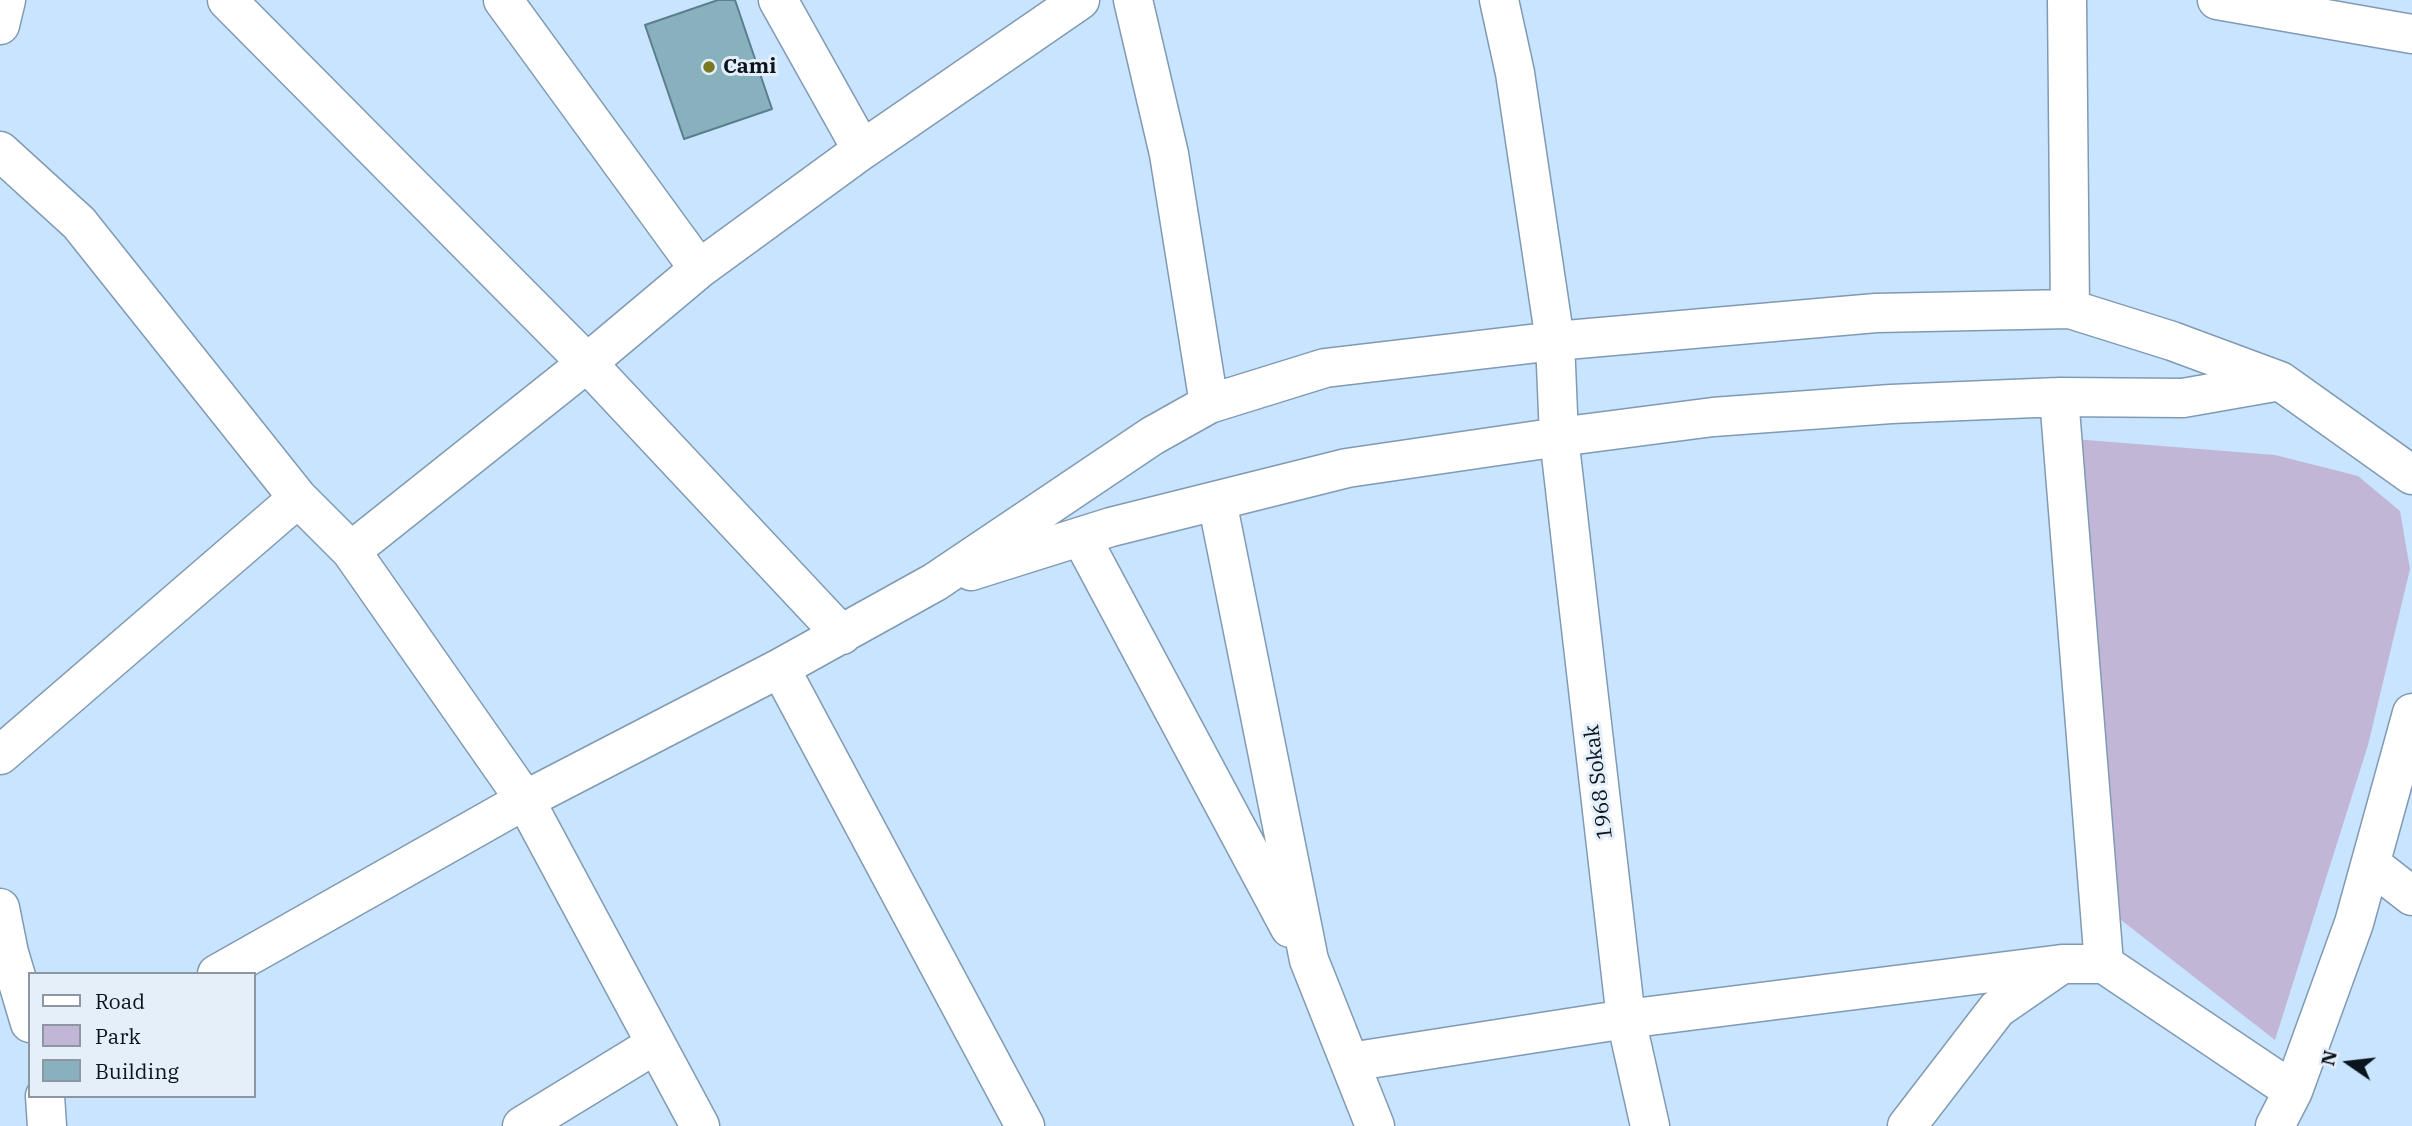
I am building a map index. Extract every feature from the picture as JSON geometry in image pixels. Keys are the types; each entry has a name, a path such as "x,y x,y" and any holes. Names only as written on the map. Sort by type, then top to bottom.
{"street":[{"path":"0,25 6,0"},
{"path":"227,0 587,363 842,635"},
{"path":"778,0 862,150"},
{"path":"351,551 587,363 699,269 862,150 1080,0"},
{"path":"1133,0 1169,154 1209,404"},
{"name":"1968 Sokak","path":"1499,0 1515,73 1555,341 1559,437 1626,1019 1650,1126"},
{"path":"2067,0 2070,309"},
{"path":"2217,0 2412,34"},
{"path":"511,3 699,269"},
{"path":"0,150 79,223 298,498 351,551 525,800 700,1126"},
{"path":"221,972 525,800 780,668 935,582 1152,436 1209,404 1325,368 1555,341 1876,313 2070,309 2172,341 2280,381 2412,475"},
{"path":"935,582 1081,537 1348,468 1713,417 1891,404 2059,397 2183,398 2280,381"},
{"path":"2059,397 2104,964"},
{"path":"0,755 298,498"},
{"path":"1217,501 1312,970"},
{"path":"1081,537 1312,970 1375,1126"},
{"path":"780,668 1025,1126"},
{"path":"2275,1126 2293,1091 2354,923 2412,713"},
{"path":"2371,864 2412,896"},
{"path":"0,908 9,953 28,1016"},
{"path":"1907,1126 1997,1009 2062,964"},
{"path":"1350,1062 1626,1019 2062,964 2104,964 2293,1091"},
{"path":"522,1126 656,1044"},
{"path":"45,1098 47,1126"}],"green space":[{"path":"2074,439 2275,455 2358,476 2400,511 2410,569 2368,745 2275,1040 2121,920"}],"building":[{"name":"Cami","path":"718,0 735,0 772,109 684,139 645,25"}],"place":[{"name":"Cami","path":"709,67"}]}
